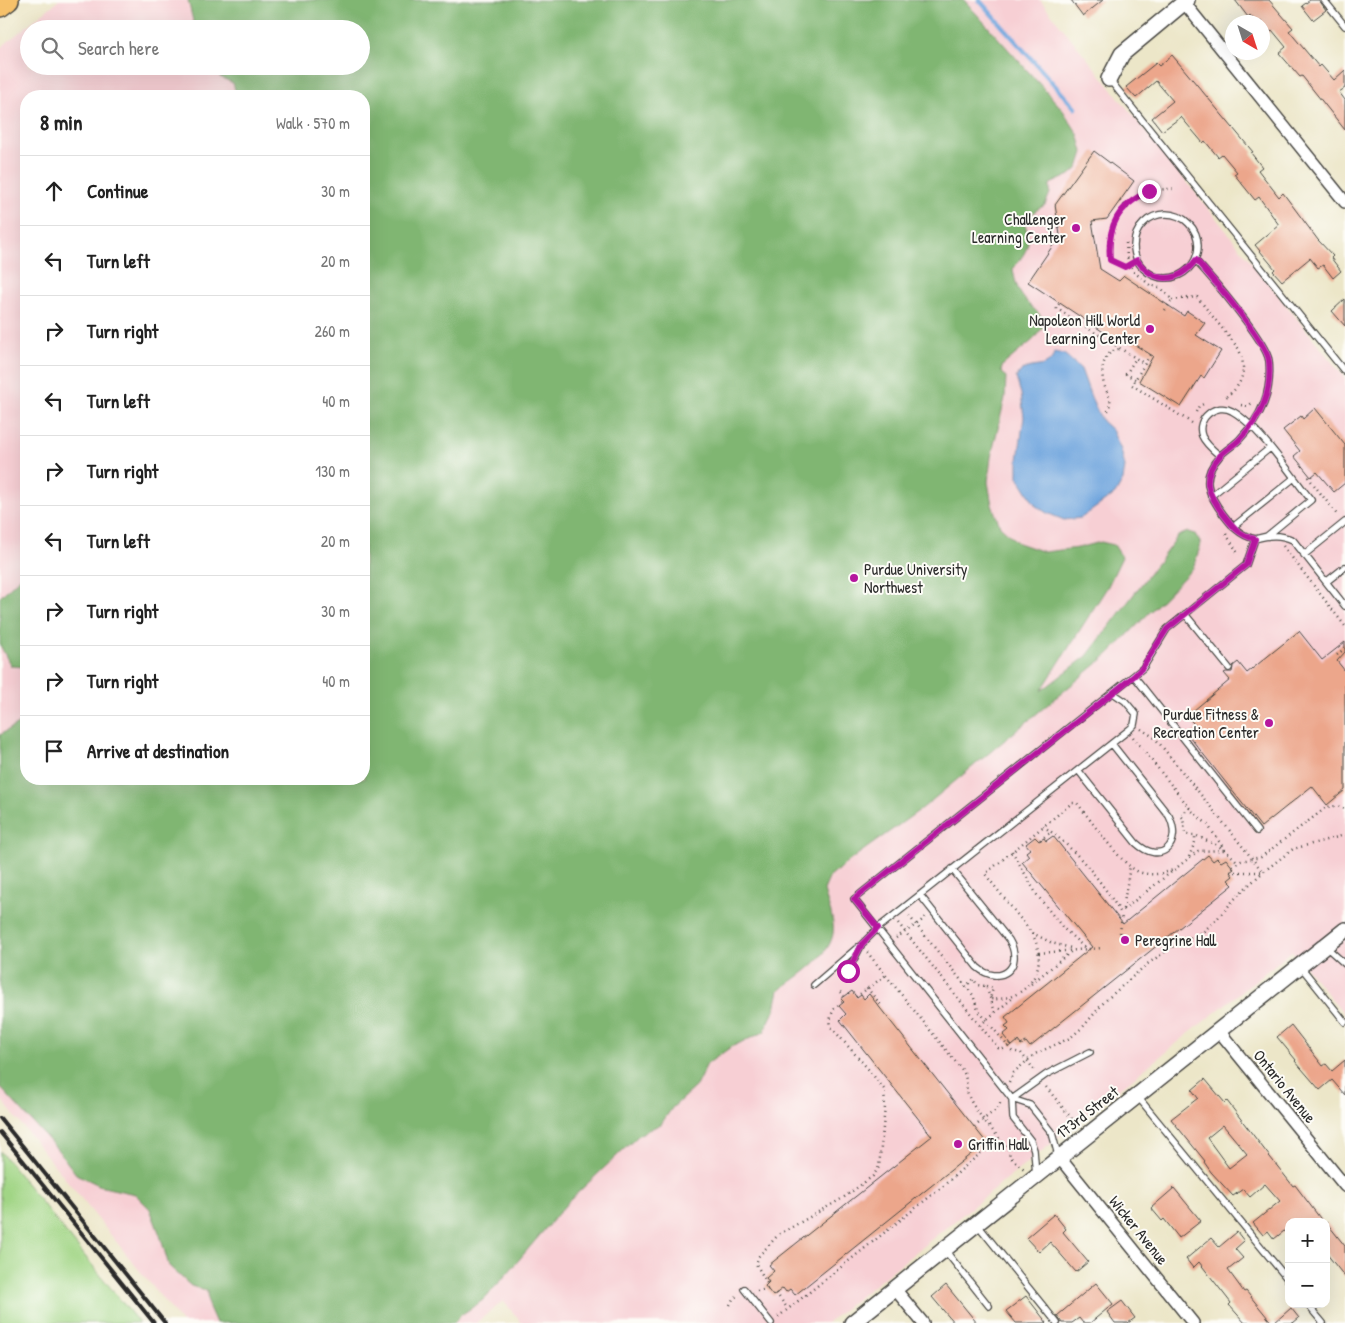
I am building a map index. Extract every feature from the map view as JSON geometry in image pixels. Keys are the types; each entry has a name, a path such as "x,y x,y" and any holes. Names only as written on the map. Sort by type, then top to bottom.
{"highway":[{"path":"0,6 8,0"}],"street":[{"path":"1109,79 1122,54 1184,1 1345,202"},
{"name":"173rd Street","path":"852,1323 1345,930"},
{"name":"Ontario Avenue","path":"1219,1031 1345,1186"},
{"name":"Wicker Avenue","path":"1059,1157 1194,1323"},
{"path":"895,1289 923,1323"}],"lane":[{"path":"1324,0 1345,26"},
{"path":"1109,79 1345,372"},
{"path":"1166,214 1177,216 1194,229 1198,239 1196,260 1181,275 1172,278 1161,278 1151,275 1143,269 1137,260 1134,250 1135,239 1139,229 1146,221 1166,214"},
{"path":"1196,260 1254,332 1264,346 1269,359 1270,386 1267,399 1261,411 1240,439 1220,456 1210,469 1208,480 1211,496 1233,527 1244,536 1255,539 1267,536 1283,536 1293,540 1345,606"},
{"path":"1220,456 1202,436 1201,424 1208,413 1218,408 1226,408 1251,425 1311,500 1267,536"},
{"path":"1211,496 1270,448"},
{"path":"1233,527 1294,478"},
{"path":"1304,555 1344,522"},
{"path":"1059,1157 1052,1133 1030,1105 1012,1099 1005,1091 854,899 1134,676 1142,668 1167,629 1246,565 1255,539"},
{"path":"1326,582 1345,567"},
{"path":"1185,614 1229,668"},
{"path":"1134,676 1257,831"},
{"path":"814,985 878,928 1128,731 1134,725 1136,714 1125,701 1113,693"},
{"path":"1078,770 1136,843 1145,851 1152,854 1167,849 1172,843 1174,836 1174,826 1169,816 1112,744"},
{"path":"920,895 977,967 985,974 1000,975 1008,970 1016,957 1014,948 952,869"},
{"path":"848,971 862,944"},
{"path":"1325,946 1345,964"},
{"path":"1300,966 1345,1022"},
{"path":"1012,1099 1040,1079 1090,1052"},
{"path":"1137,1096 1285,1276"},
{"path":"1012,1099 1013,1118 1031,1141 1034,1150 1035,1176"},
{"path":"976,1223 1057,1323"},
{"path":"944,1249 989,1306"},
{"path":"744,1289 771,1323"},
{"path":"1311,1308 1323,1323"}],"path":[{"path":"1137,260 1125,267 1110,260 1108,242 1112,229 1126,206 1137,197 1161,188 1173,188"},
{"path":"1120,201 1129,209"},
{"path":"1126,243 1126,251 1134,272 1144,282 1162,289 1172,300"},
{"path":"1165,310 1172,300 1197,297 1238,348 1243,358 1242,378 1232,393 1224,398"},
{"path":"1059,304 1056,308 1145,364"},
{"path":"1108,411 1110,398 1103,380 1103,368 1106,357 1111,350 1120,348"},
{"path":"1150,355 1132,384 1202,429"},
{"path":"1135,380 1126,374 1136,358"},
{"path":"1308,477 1344,522"},
{"path":"1274,536 1345,626"},
{"path":"1337,655 1345,648"},
{"path":"1128,731 1190,808 1207,824 1225,850 1238,862"},
{"path":"1029,986 1037,969 1039,953 1036,943 1031,932 984,874 1042,826 1076,802 1130,866 1140,872 1154,874 1174,870"},
{"path":"1232,866 1238,862 1265,855 1326,807 1337,806 1345,809"},
{"path":"1190,808 1180,815 1183,818 1185,834 1196,835 1225,850"},
{"path":"1042,826 1083,862 1107,891 1122,915"},
{"path":"1040,840 1051,832"},
{"path":"1188,859 1196,835"},
{"path":"1123,910 1198,850 1225,850"},
{"path":"1012,851 1037,894 1063,928 1084,948"},
{"path":"1120,933 1130,866"},
{"path":"974,1127 998,1108 1013,1073 1027,1060 1035,1054 1070,1038 1083,1027 1105,1001 1146,965 1172,947 1204,931 1263,872 1230,872"},
{"path":"903,909 973,996 978,1010 986,1020 1012,1051 1020,1053 1027,1060 1086,1136"},
{"path":"890,944 916,926 933,911"},
{"path":"893,916 998,1048 1003,1049 1008,1046"},
{"path":"1031,932 1052,943 1074,949"},
{"path":"862,944 963,1071 967,1080 968,1096 1009,1150 1010,1157 1035,1176"},
{"path":"1039,953 1102,948"},
{"path":"979,1026 1074,949"},
{"path":"856,997 886,975"},
{"path":"966,987 974,980 976,985 993,988 990,999"},
{"path":"986,986 995,1012"},
{"path":"867,988 881,1005"},
{"path":"840,992 844,996"},
{"path":"990,999 1007,999 1017,995"},
{"path":"768,1283 756,1264 766,1246 785,1230 843,1198 873,1176 879,1167 886,1107 884,1089 831,1027 833,1009 842,1002"},
{"path":"771,1323 942,1187 1000,1138"},
{"path":"776,1294 788,1309"}],"shaded area":[{"name":"Purdue University Northwest","path":"59,0 1040,0 1345,378 1345,1015 1292,951 827,1323 522,1323 503,1301 476,1323 182,1323 0,1098 0,48 20,32 20,75 370,75 370,20 34,20"}],"green space":[{"name":"Purdue University Northwest","path":"188,0 964,0 1062,109 1078,134 1083,152 1078,168 1070,175 1050,184 1050,193 1045,205 1035,211 1025,224 1028,244 1013,269 1019,291 1040,315 1044,326 1033,340 1003,365 1001,371 1006,377 1005,398 991,457 988,482 992,505 1000,526 1018,543 1044,552 1078,548 1101,542 1114,545 1122,557 1108,586 1041,691 1087,656 1178,536 1188,532 1195,534 1201,544 1193,568 1110,653 924,807 830,876 824,890 833,924 833,934 829,944 815,962 797,978 779,990 775,1009 764,1032 731,1047 707,1064 696,1086 672,1108 661,1124 640,1134 568,1202 483,1300 461,1315 454,1323 216,1323 208,1305 207,1291 191,1286 169,1266 150,1209 135,1194 103,1187 76,1174 57,1149 0,1087 0,735 20,723 20,785 370,785 370,90 235,90 233,83 219,75 370,75 370,20 193,20"},
{"path":"20,578 20,667 11,666 0,645 0,597"},
{"path":"0,1151 139,1323 0,1323"}],"water":[{"path":"1054,352 1064,354 1081,369 1102,421 1112,430 1121,450 1125,467 1123,480 1115,494 1081,518 1064,520 1036,506 1018,477 1018,460 1024,417 1021,394 1016,378 1025,369 1049,362"}],"building":[{"path":"1071,0 1103,0 1083,16"},
{"path":"1235,0 1269,0 1293,28 1289,31 1319,67 1321,65 1334,80 1345,70 1345,88 1339,92 1345,100 1345,130 1302,76 1300,77 1279,53 1286,47 1272,30 1270,32 1270,15 1246,15"},
{"path":"1310,0 1319,0 1326,10 1313,20 1302,6"},
{"path":"1172,55 1253,152 1251,153 1262,167 1258,170 1279,197 1283,193 1318,240 1333,256 1331,258 1341,271 1333,278 1323,265 1318,268 1310,258 1282,281 1273,271 1275,269 1255,245 1279,225 1259,197 1255,200 1234,174 1237,172 1222,154 1218,157 1205,141 1203,143 1181,117 1162,131 1152,118 1173,101 1156,81 1136,98 1126,87 1156,63 1159,66"},
{"name":"Napoleon Hill World Learning Center","path":"1094,151 1134,181 1107,219 1092,221 1100,269 1119,281 1124,276 1184,316 1187,311 1205,323 1196,335 1221,351 1204,378 1201,376 1181,407 1139,381 1153,356 1117,334 1114,339 1028,282 1060,235 1055,205"},
{"path":"1345,299 1345,326 1332,311"},
{"path":"1315,408 1345,445 1345,483 1334,492 1317,472 1311,477 1294,456 1300,451 1283,430 1301,416 1303,419"},
{"name":"Purdue Fitness & Recreation Center","path":"1299,631 1322,660 1345,642 1345,652 1337,661 1345,671 1345,790 1327,805 1312,786 1261,827 1189,736 1198,729 1187,716 1230,680 1224,673 1232,672 1233,666 1238,662 1247,673"},
{"name":"Peregrine Hall","path":"1053,836 1123,924 1208,855 1213,861 1217,858 1221,862 1226,859 1234,869 1230,872 1233,876 1228,880 1233,885 1030,1047 1026,1042 1021,1045 1018,1041 1012,1046 1003,1035 1009,1030 1005,1026 1009,1023 1005,1017 1092,947 1022,862 1029,856 1026,852 1030,849 1026,844 1035,837 1039,841 1044,838 1046,841"},
{"name":"Griffin Hall","path":"852,991 857,998 861,995 864,999 869,994 986,1142 795,1295 790,1289 786,1292 783,1288 773,1296 765,1286 769,1282 766,1278 774,1271 769,1265 932,1136 840,1020 846,1014 839,1006 844,1002 841,999"},
{"path":"1291,1025 1323,1066 1326,1064 1332,1071 1345,1060 1345,1095 1332,1080 1320,1090 1295,1061 1277,1037"},
{"path":"1205,1079 1225,1103 1227,1101 1320,1218 1285,1218 1285,1230 1274,1239 1268,1231 1263,1235 1253,1223 1280,1201 1265,1184 1250,1197 1243,1189 1233,1196 1211,1172 1205,1161 1171,1119 1198,1098 1192,1090","holes":["1223,1125 1247,1154 1229,1168 1207,1138"]},
{"path":"1174,1188 1201,1221 1179,1238 1164,1219 1162,1221 1151,1208"},
{"path":"1054,1214 1066,1229 1063,1232 1088,1262 1076,1272 1050,1242 1039,1252 1026,1238"},
{"path":"1330,1227 1345,1246 1345,1277 1330,1258"},
{"path":"1237,1232 1244,1241 1235,1249 1243,1258 1228,1270 1244,1292 1246,1291 1272,1323 1245,1323 1229,1305 1231,1303 1199,1262 1193,1268 1186,1259 1211,1238 1219,1247"},
{"path":"1096,1283 1113,1304 1090,1323 1083,1323 1079,1318 1072,1323 1062,1323 1057,1316"},
{"path":"946,1285 977,1323 954,1323 932,1297"},
{"path":"1026,1296 1047,1323 1016,1323 1006,1311"},
{"path":"1122,1301 1135,1318 1128,1323 1115,1323 1107,1312"},
{"path":"1291,1308 1299,1318 1293,1323 1274,1323"}],"waterway":[{"path":"979,0 1075,108"}],"railway":[{"path":"0,1118 165,1323"},
{"path":"0,1132 154,1323"}],"place":[{"name":"Challenger Learning Center","path":"1076,228"},
{"name":"Napoleon Hill World Learning Center","path":"1150,329"},
{"name":"Purdue University Northwest","path":"854,578"},
{"name":"Purdue Fitness & Recreation Center","path":"1269,723"},
{"name":"Peregrine Hall","path":"1125,940"},
{"name":"Griffin Hall","path":"958,1144"}],"route":[{"path":"848,971 862,944 878,928 854,899 1134,676 1142,668 1167,629 1246,565 1255,539 1244,536 1233,527 1215,504 1209,492 1208,480 1210,469 1220,456 1240,439 1261,411 1267,399 1270,386 1269,359 1264,346 1254,332 1196,260 1181,275 1172,278 1161,278 1151,275 1143,269 1137,260 1125,267 1110,260 1108,242 1117,217 1137,197 1149,191"}]}
